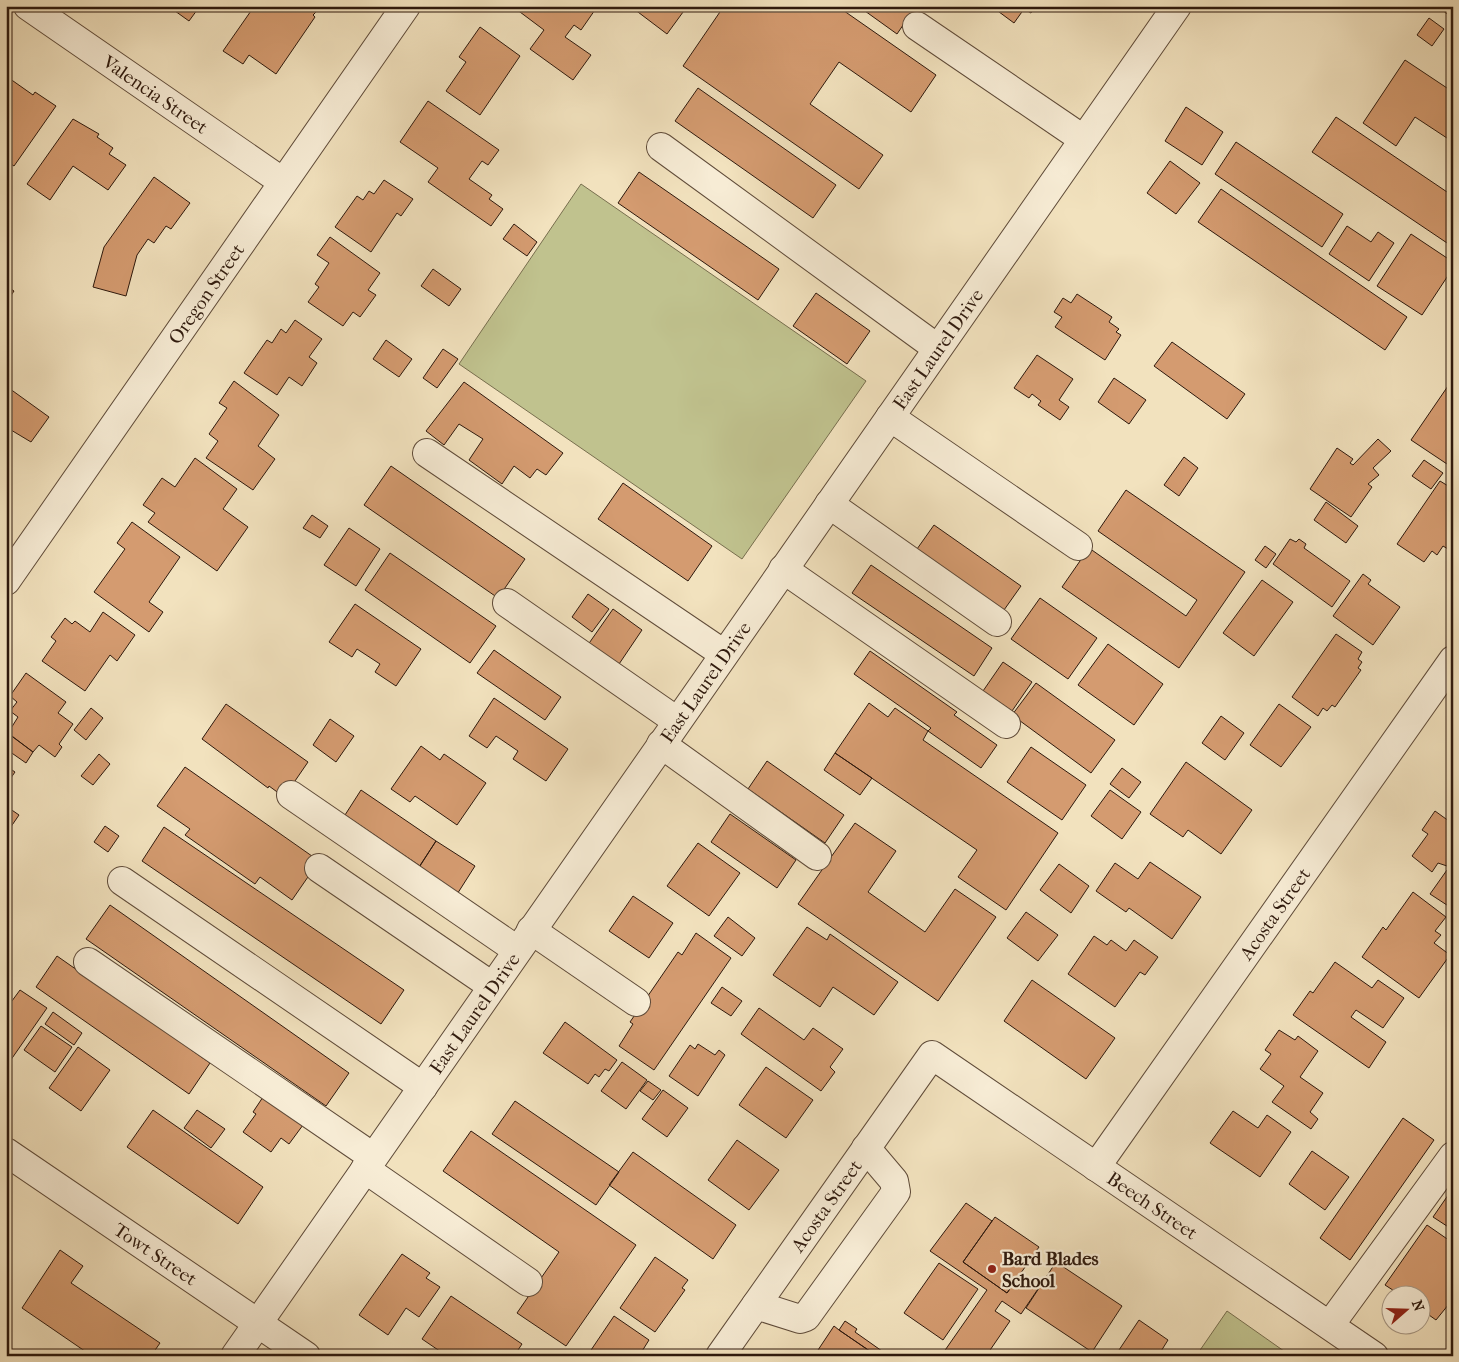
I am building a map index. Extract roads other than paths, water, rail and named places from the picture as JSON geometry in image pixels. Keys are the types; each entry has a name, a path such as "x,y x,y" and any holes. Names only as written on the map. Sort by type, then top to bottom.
{"street":[{"name":"Valencia Street","path":"28,6 283,182"},
{"name":"Oregon Street","path":"11,566 406,6"},
{"name":"East Laurel Drive","path":"235,1356 1177,6"},
{"path":"917,26 1083,139"},
{"path":"661,147 937,348"},
{"path":"890,416 1078,546"},
{"path":"427,453 724,654"},
{"path":"829,504 997,622"},
{"path":"783,569 1006,724"},
{"path":"507,603 677,721"},
{"name":"Acosta Street","path":"1096,1166 1453,660"},
{"path":"661,744 817,856"},
{"path":"291,795 524,940 636,1002"},
{"path":"319,868 492,986"},
{"path":"122,881 423,1087"},
{"path":"88,962 369,1163 528,1282"},
{"name":"Acosta Street","path":"720,1356 932,1055"},
{"name":"Beech Street","path":"932,1055 1374,1356"},
{"path":"756,1305 800,1319 806,1317 896,1192 894,1182 866,1148"},
{"name":"Towt Street","path":"6,1152 306,1356"},
{"path":"1330,1325 1453,1156"}],"place":[{"name":"Bard Blades School","path":"992,1269"}]}
